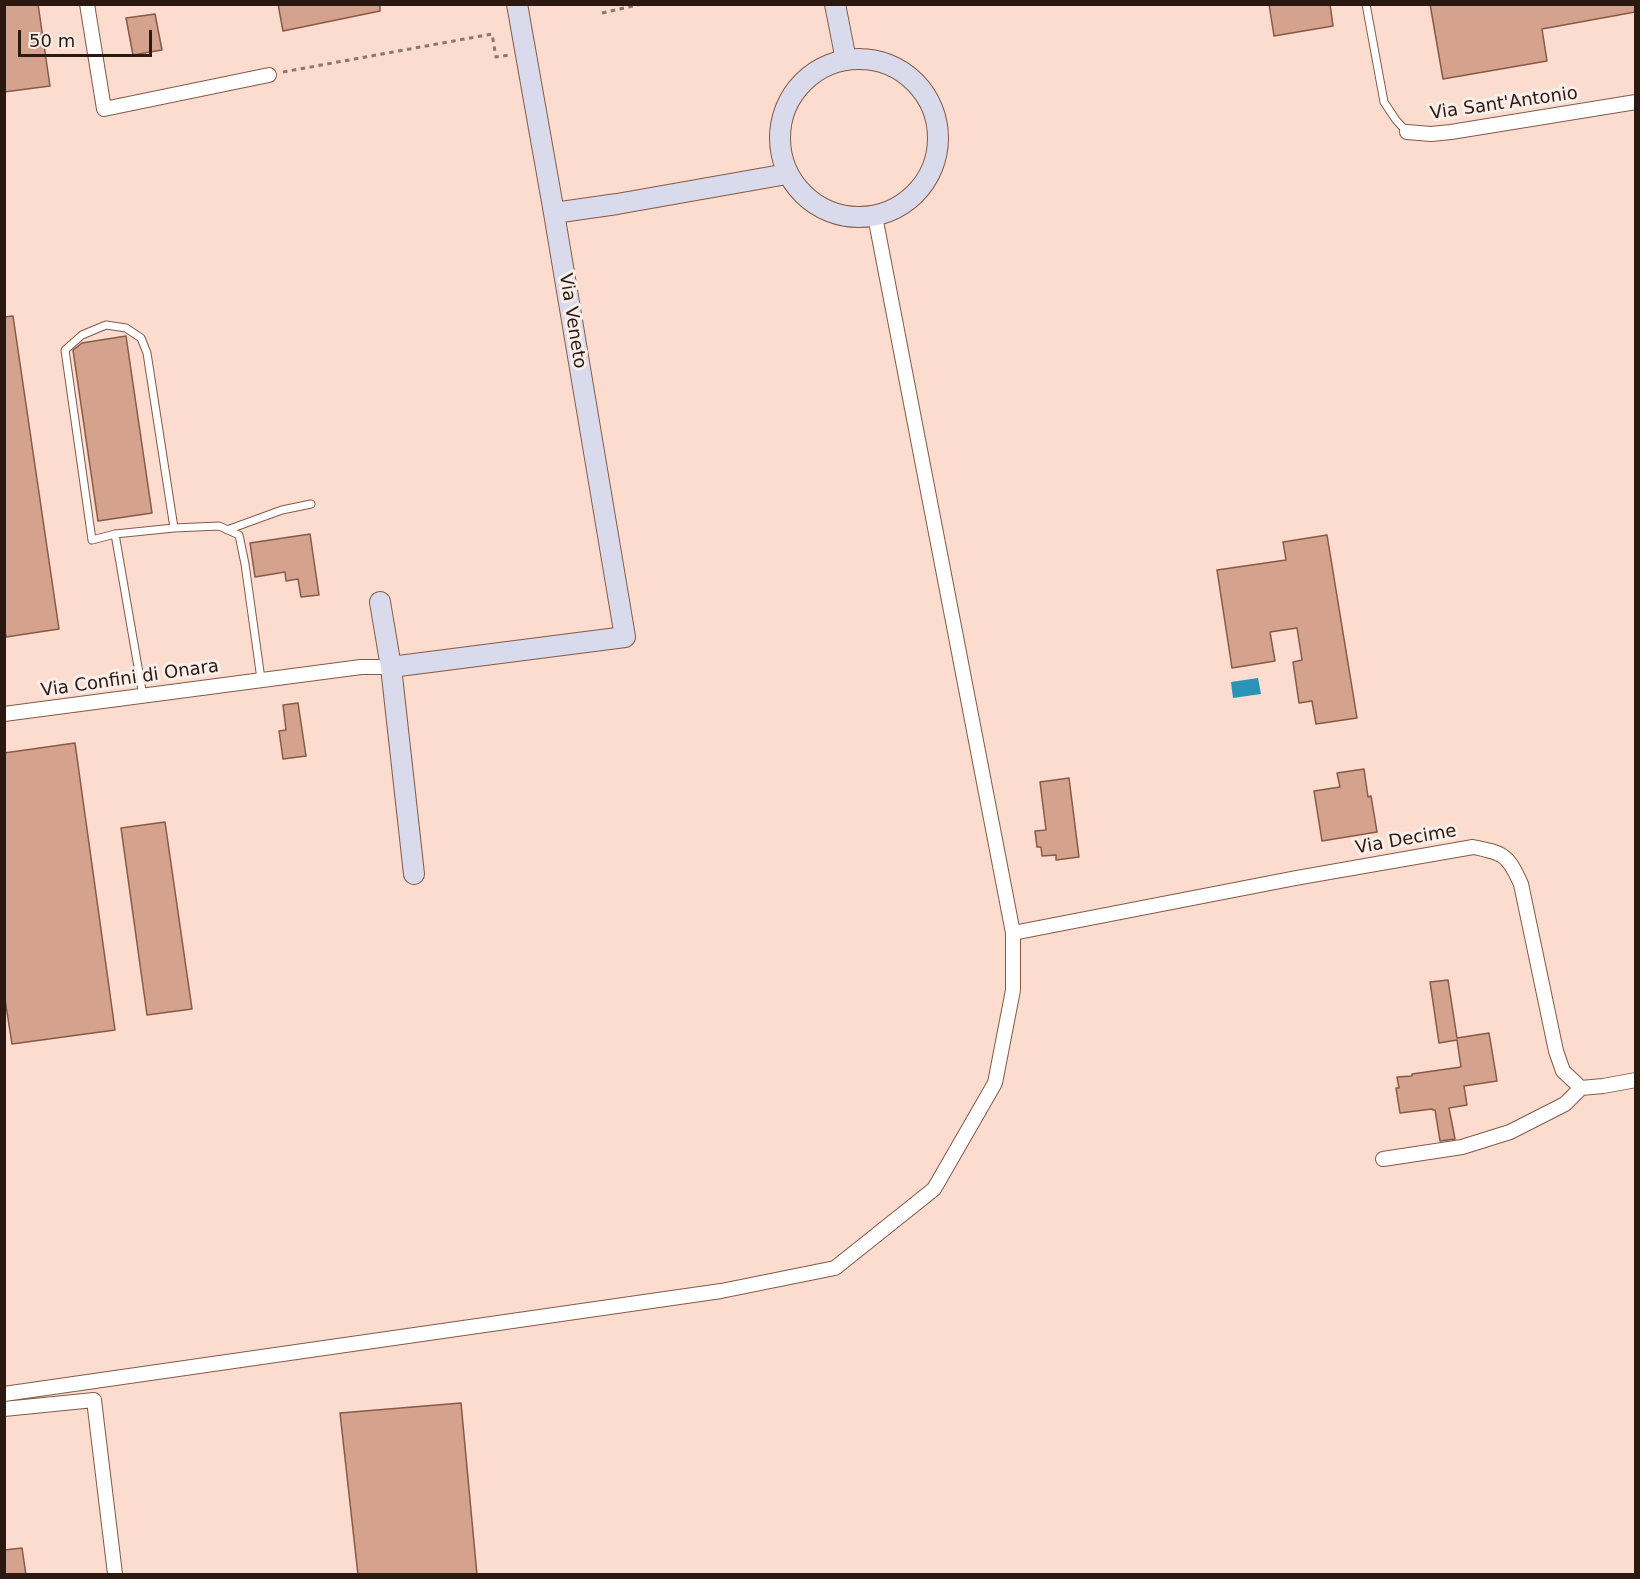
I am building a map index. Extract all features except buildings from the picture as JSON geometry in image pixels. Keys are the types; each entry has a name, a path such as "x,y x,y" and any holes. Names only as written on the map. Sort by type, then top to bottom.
{"street":[{"path":"87,4 104,109 269,75"},
{"name":"Via Veneto","path":"392,667 625,637 517,4"},
{"path":"835,4 846,60"},
{"path":"846,60 869,60 892,66 902,72 912,79 927,97 936,118 938,141 933,167 920,190 900,207 875,216 849,217 824,210 803,195 788,174 780,151 780,126 788,103 802,83 822,68 846,60"},
{"name":"Via Sant'Antonio","path":"1407,132 1431,134 1451,132 1635,102"},
{"path":"554,213 788,174"},
{"path":"4,1394 720,1291 835,1268 934,1189 995,1083 1013,990 1013,933 875,216"},
{"path":"380,602 392,667 414,874"},
{"name":"Via Confini di Onara","path":"4,714 261,679 361,667 392,667"},
{"name":"Via Decime","path":"1013,933 1473,846 1497,852 1511,862 1521,884 1556,1051 1563,1071 1581,1088"},
{"path":"1383,1159 1462,1147 1510,1132 1565,1104 1581,1088 1635,1080"},
{"path":"4,1409 94,1400 115,1575"}],"lane":[{"name":"Via Sant'Antonio","path":"1366,4 1384,102 1407,132"},
{"path":"174,528 147,353 141,338 126,328 106,325 82,335 65,350 92,540 115,534 219,526 239,535 261,679"},
{"path":"227,530 282,510 311,504"},
{"path":"115,534 143,696"}],"path":[{"path":"602,13 642,4"},
{"path":"269,75 492,34 496,57 526,52"}],"water":[{"path":"1258,678 1261,694 1233,698 1231,682"}]}
